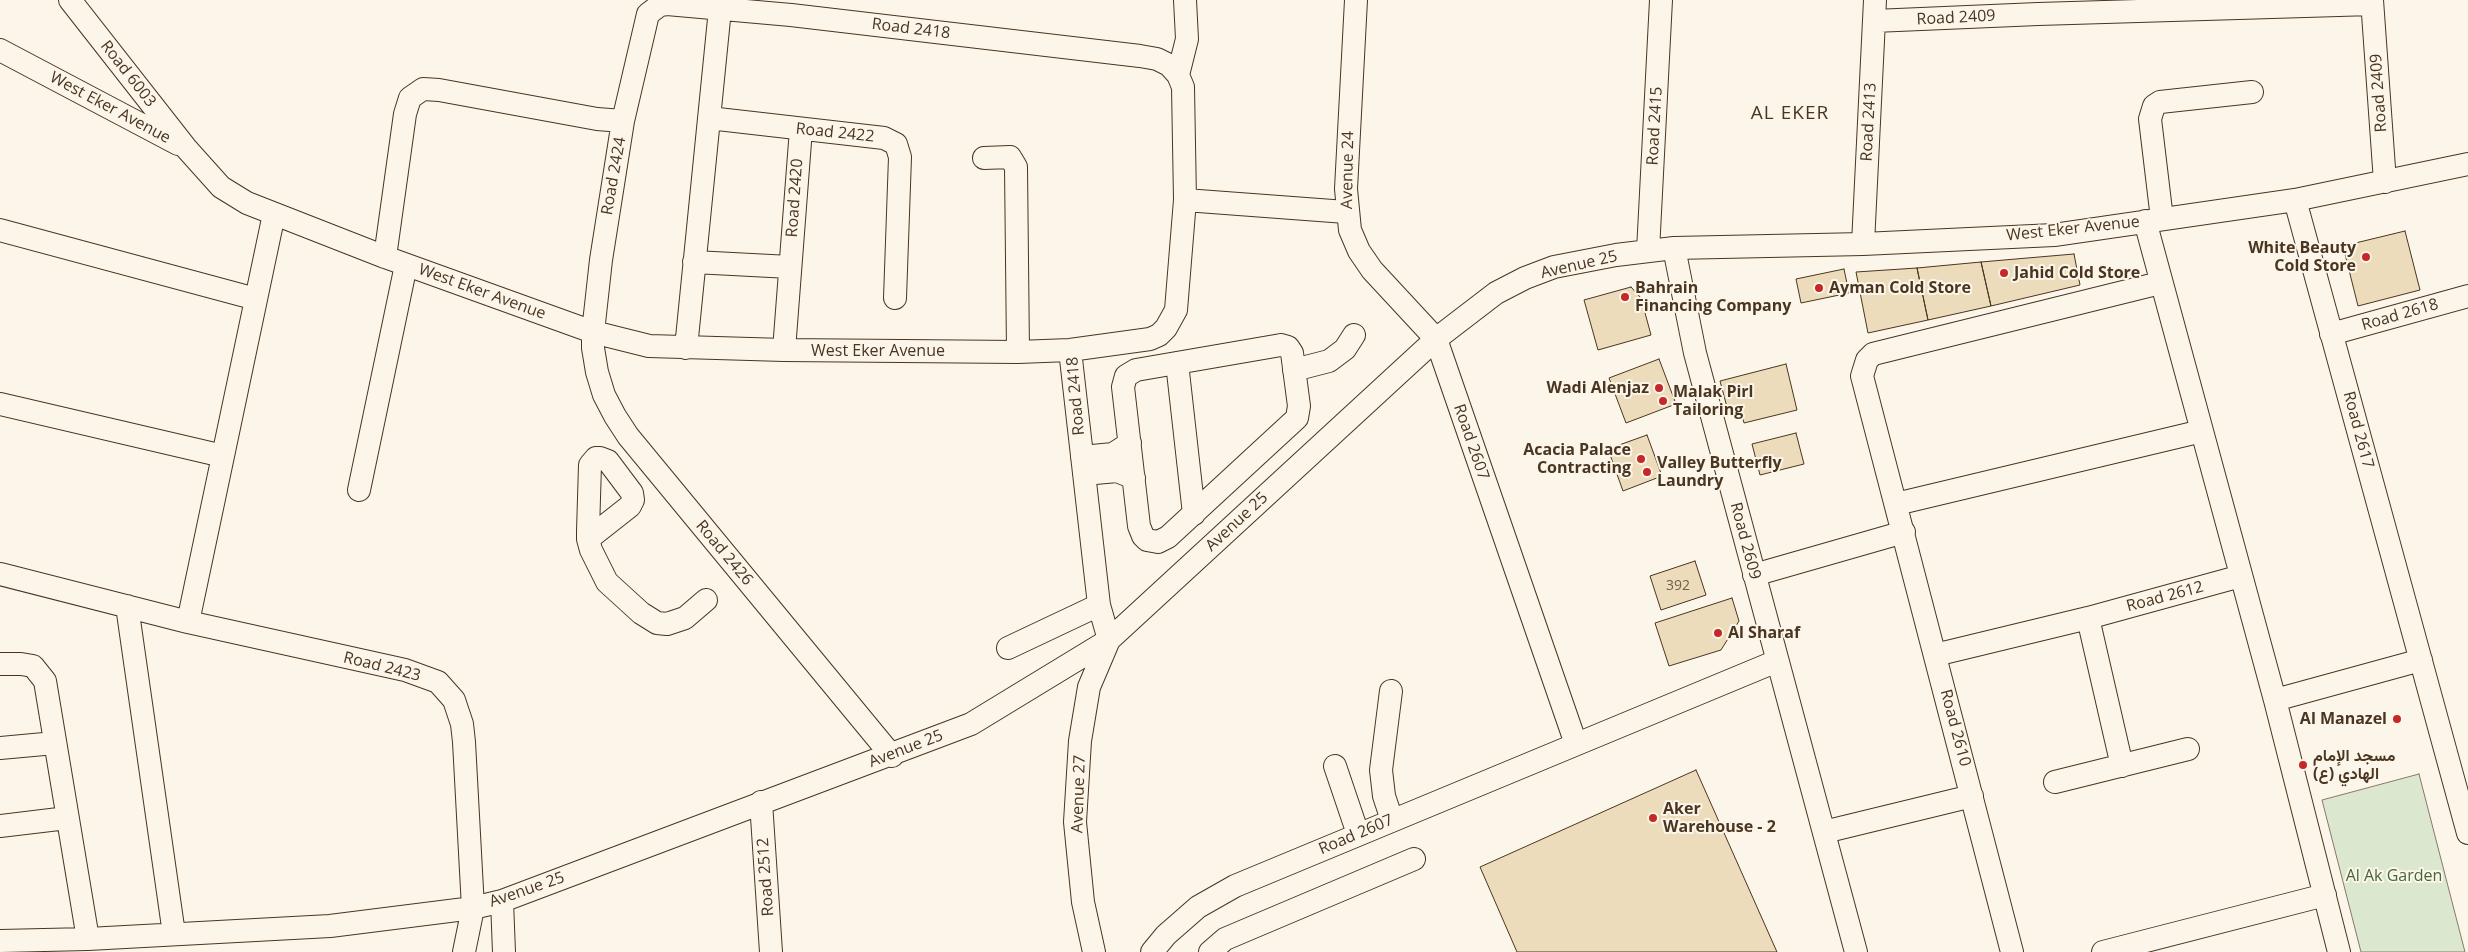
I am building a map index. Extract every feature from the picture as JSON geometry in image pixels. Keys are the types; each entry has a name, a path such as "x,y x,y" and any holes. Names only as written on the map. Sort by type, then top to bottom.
{"street":[{"name":"Road 6003","path":"70,0 186,148"},
{"name":"Road 2418","path":"1178,75 1187,39 1185,0"},
{"name":"Avenue 24","path":"1356,0 1346,212 1350,230 1372,270 1436,339"},
{"name":"Road 2415","path":"1648,251 1661,0"},
{"name":"Road 2409","path":"1875,11 2372,2 2385,182"},
{"name":"Road 2418","path":"645,21 648,14 654,8 667,4 720,9 792,8 1149,58 1169,65 1178,75 1183,87 1184,100 1185,200 1176,310 1166,328 1150,339 1070,350 1098,605 1109,640"},
{"path":"686,348 720,9"},
{"name":"Road 2413","path":"1864,244 1875,11"},
{"name":"Road 2424","path":"593,332 601,260 624,121 645,21"},
{"name":"West Eker Avenue","path":"0,50 186,148 221,188 247,203 385,257 593,332 630,343 686,348 784,350 1018,352 1070,350"},
{"path":"385,257 405,114 410,98 423,89 439,90 597,119 624,121"},
{"path":"2252,92 2160,102 2154,106 2150,119 2154,220 2160,283 2241,576 2339,952"},
{"name":"Road 2422","path":"709,118 884,138 896,144 900,157 895,298"},
{"name":"Road 2420","path":"784,350 801,129"},
{"path":"984,158 1010,157 1016,167 1018,352"},
{"name":"West Eker Avenue","path":"1674,248 1864,244 2054,235 2295,200 2468,164"},
{"path":"1185,200 1346,212"},
{"name":"Road 2617","path":"2295,200 2421,660 2462,787 2468,833"},
{"path":"188,622 274,214"},
{"path":"0,230 256,299"},
{"name":"Avenue 25","path":"0,940 88,939 330,926 473,908 502,901 761,802 892,756 971,724 1109,640 1436,339 1496,293 1525,278 1554,268 1674,248"},
{"name":"Road 2609","path":"1674,248 1695,353 1856,952"},
{"path":"694,262 790,267"},
{"path":"359,490 406,264"},
{"name":"Road 2610","path":"2012,952 1904,532 1863,384 1864,367 1873,354 2160,283"},
{"name":"Road 2618","path":"2331,334 2468,296"},
{"name":"Road 2426","path":"593,332 597,372 604,395 615,416 652,465 892,756"},
{"path":"1294,370 1329,361 1344,349 1354,335"},
{"name":"Road 2607","path":"1436,339 1576,744"},
{"path":"1284,345 1292,353 1294,370 1299,410 1297,418 1194,514 1163,540 1158,542 1147,540 1139,526 1123,387 1126,376 1136,370 1284,345"},
{"path":"1178,363 1194,514"},
{"path":"0,404 223,456"},
{"path":"1896,504 2202,431"},
{"path":"1083,466 1113,454 1130,443"},
{"path":"588,539 630,506 633,496 605,459 596,458 590,469 588,539 595,561 607,582 649,619 667,624 685,618 706,600"},
{"path":"627,486 652,465"},
{"path":"1083,466 1117,471 1134,478"},
{"path":"1754,575 1904,532"},
{"name":"Road 2423","path":"0,574 188,622 405,670 438,682 454,700 462,724 473,908 464,952"},
{"name":"Road 2612","path":"1936,655 2088,618 2241,576"},
{"path":"1008,648 1098,605"},
{"path":"127,606 174,934"},
{"path":"2088,618 2122,766"},
{"name":"Avenue 27","path":"1094,952 1083,902 1075,822 1080,740 1089,687 1109,640"},
{"path":"2274,700 2421,660"},
{"name":"Road 2607","path":"1152,952 1181,920 1216,896 1358,834 1777,661"},
{"path":"0,664 28,664 43,675 88,939"},
{"path":"1391,691 1381,770 1384,796 1392,820"},
{"path":"0,748 55,742"},
{"path":"2056,782 2188,749"},
{"path":"1335,766 1358,834"},
{"path":"1824,832 1972,796"},
{"name":"Road 2512","path":"761,802 771,952"},
{"path":"0,826 67,818"},
{"path":"1210,952 1225,939 1414,860"},
{"path":"2103,952 2325,895"},
{"path":"502,901 504,952"}],"green space":[{"name":"Al Ak Garden","path":"2419,774 2465,952 2361,952 2322,800"}],"building":[{"path":"2405,231 2420,290 2358,306 2343,246"},
{"path":"2074,254 2080,285 1991,306 1981,262"},
{"path":"1981,262 1991,306 1928,320 1917,268"},
{"path":"1917,268 1928,320 1868,333 1856,272"},
{"path":"1844,269 1849,293 1801,303 1796,279"},
{"path":"1631,287 1641,298 1651,335 1598,350 1584,300"},
{"path":"1659,359 1676,404 1626,423 1609,378"},
{"path":"1786,364 1797,410 1744,423 1740,408 1728,411 1720,381"},
{"path":"1796,433 1804,464 1760,475 1752,444"},
{"path":"1647,435 1662,476 1623,491 1608,449"},
{"path":"1695,561 1706,595 1661,610 1650,576"},
{"path":"1732,598 1739,621 1721,650 1669,666 1655,623"},
{"name":"Aker Warehouse - 2","path":"1696,770 1777,952 1517,952 1480,867"}],"place":[{"name":"White Beauty Cold Store","path":"2366,257"},
{"name":"Jahid Cold Store","path":"2004,273"},
{"name":"Ayman Cold Store","path":"1819,288"},
{"name":"Bahrain Financing Company","path":"1625,297"},
{"name":"Wadi Alenjaz","path":"1659,388"},
{"name":"Malak Pirl Tailoring","path":"1663,401"},
{"name":"Acacia Palace Contracting","path":"1641,459"},
{"name":"Valley Butterfly Laundry","path":"1647,472"},
{"name":"Al Sharaf","path":"1718,633"},
{"name":"Al Manazel","path":"2397,719"},
{"name":"مسجد الإمام الهادي (ع)","path":"2303,765"},
{"name":"Aker Warehouse - 2","path":"1653,818"}],"district":[{"name":"AL EKER","path":"1790,114"}]}
